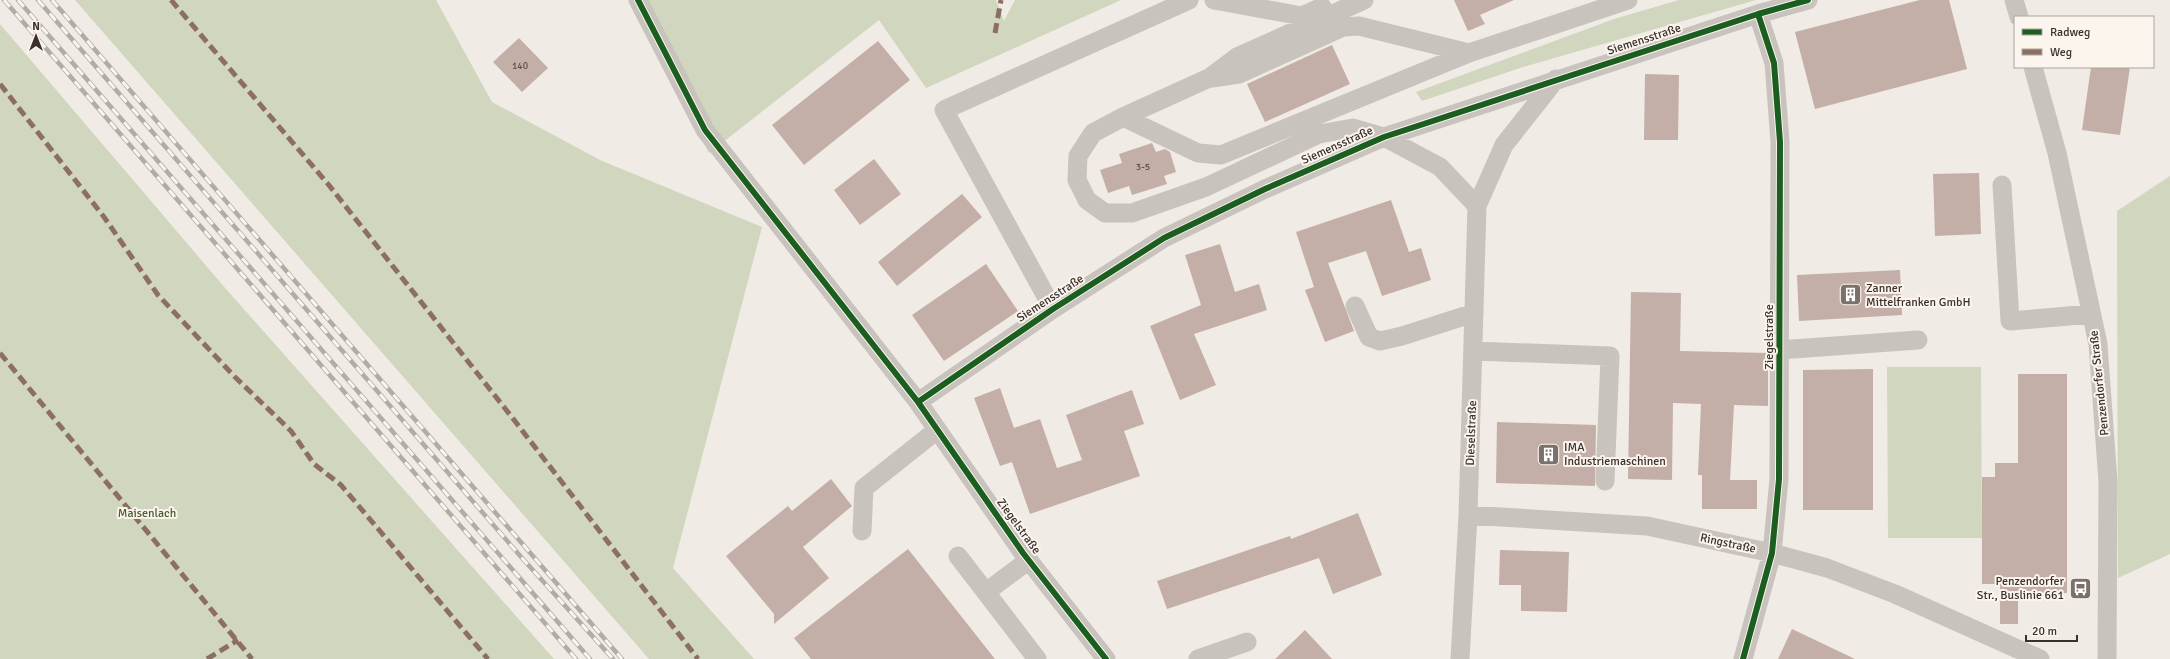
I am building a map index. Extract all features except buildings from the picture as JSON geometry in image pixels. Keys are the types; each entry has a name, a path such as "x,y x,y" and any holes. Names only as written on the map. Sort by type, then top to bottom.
{"street":[{"name":"Ziegelstraße","path":"638,0 705,130 918,402 1029,560 1106,659"},
{"path":"1053,309 944,110 1189,0"},
{"path":"1214,0 1302,16 1336,0"},
{"path":"1364,0 1237,57 1209,78 1123,116 1093,133 1078,156 1077,180 1088,200 1105,213 1132,213 1191,192 1319,134 1353,128 1384,137 1440,167 1477,206"},
{"path":"1123,116 1198,153 1221,155 1469,53 1628,0"},
{"name":"Siemensstraße","path":"918,402 1053,309 1164,238 1265,189 1384,137 1556,79 1758,14 1808,0"},
{"path":"2014,0 2019,16"},
{"name":"Ziegelstraße","path":"1743,659 1772,553 1779,479 1780,142 1774,63 1758,14"},
{"path":"1209,78 1239,74 1343,27 1359,26 1469,53"},
{"name":"Penzendorfer Straße","path":"2033,68 2057,153 2098,344 2108,482 2107,659"},
{"name":"Dieselstraße","path":"1460,659 1468,515 1477,206 1504,146 1556,79"},
{"path":"2002,186 2010,321 2091,314"},
{"path":"1355,306 1369,337 1380,341 1402,336 1474,313"},
{"path":"1780,350 1918,340"},
{"path":"1473,351 1610,356 1605,481"},
{"path":"862,531 864,488 937,430"},
{"name":"Ringstraße","path":"1468,515 1647,526 1772,553 1827,568 1895,594 2040,659"},
{"path":"958,556 1037,659"},
{"path":"986,592 1029,560"},
{"path":"1198,659 1247,642"}],"green space":[{"path":"75,0 436,0 492,102 600,160 762,227 673,568 754,659 649,659"},
{"path":"631,0 996,0 1004,21 1015,0 1121,0 926,88 879,20 709,153"},
{"path":"1679,0 1756,0 1523,67 1422,101 1416,92 1614,19"},
{"name":"Maisenlach","path":"0,24 226,289 554,659 0,659"},
{"path":"2170,176 2170,554 2118,578 2117,211"},
{"path":"1887,367 1981,367 1982,538 1888,538"}],"railway":[{"path":"4,0 576,659"},
{"path":"18,0 590,659"},
{"path":"38,0 522,558 613,659"},
{"path":"52,0 622,659"}],"marked path":[{"path":"171,0 328,184 511,416 698,659"},
{"path":"995,33 1001,0"},
{"path":"0,84 104,217 158,295 235,377 291,431 314,464 341,485 488,659"},
{"path":"0,353 252,659"},
{"path":"207,659 238,640"}],"cycle path":[{"path":"638,0 705,130 918,402 1023,553 1106,659"},
{"path":"918,402 1053,309 1164,238 1265,189 1384,137 1758,14 1808,0"},
{"path":"1743,659 1772,553 1779,479 1780,142 1774,63 1758,14"}],"place":[{"name":"Zanner Mittelfranken GmbH","path":"1850,295"},
{"name":"IMA Industriemaschinen","path":"1549,454"},
{"name":"Penzendorfer Str., Buslinie 661","path":"2080,588"}]}
